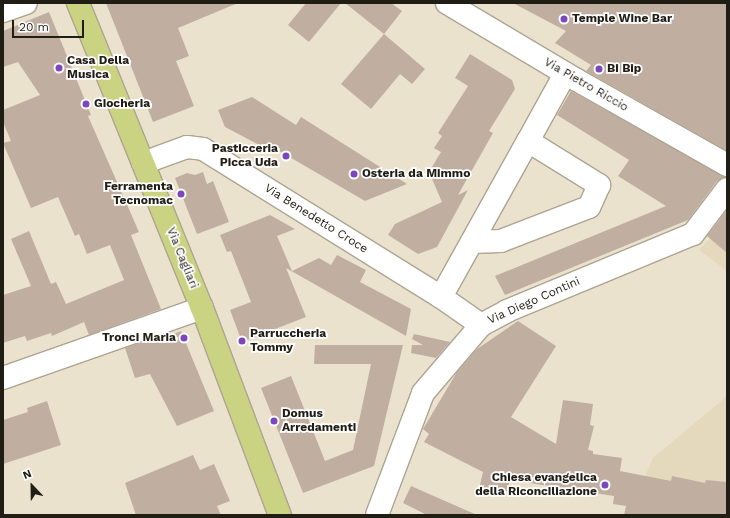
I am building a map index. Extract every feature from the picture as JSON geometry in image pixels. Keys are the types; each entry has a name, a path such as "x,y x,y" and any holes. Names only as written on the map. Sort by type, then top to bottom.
{"main road":[{"name":"Via Cagliari","path":"78,3 202,308 280,515"}],"street":[{"path":"3,11 26,3"},
{"name":"Via Pietro Riccio","path":"447,3 565,74 727,164"},
{"path":"441,297 565,74"},
{"path":"472,242 501,241 589,207 599,185 528,140"},
{"name":"Via Benedetto Croce","path":"143,163 187,147 203,149 441,297 482,325"},
{"name":"Via Diego Contini","path":"377,515 423,393 482,325 507,311 693,234 727,189"},
{"path":"3,378 202,308"}],"shaded area":[{"path":"727,221 727,271 699,250"},
{"path":"727,396 727,515 628,515 653,458"}],"building":[{"path":"106,3 238,3 178,28 189,56 176,61 194,106 153,122"},
{"path":"306,3 341,3 309,42 288,25"},
{"path":"345,3 391,3 402,11 384,34"},
{"path":"513,3 727,3 727,151 586,71 591,65 555,43 566,31"},
{"path":"49,12 91,115 88,116 139,232 131,235 161,309 89,335 84,322 52,336 51,333 27,341 25,336 3,343 3,295 31,286 11,239 29,231 51,284 56,282 66,304 124,280 110,245 87,254 79,234 75,236 58,197 31,208 3,143 11,141 3,122 3,110 40,95 18,62 3,67 3,31"},
{"path":"384,34 425,69 412,84 400,74 371,109 341,84"},
{"path":"470,54 512,80 515,89 489,131 493,133 458,195 468,190 437,247 418,254 388,235 395,224 442,202 429,172 441,152 434,148 442,136 438,133 468,86 455,78"},
{"path":"571,91 725,177 717,181 688,220 505,295 495,276 666,206 618,176 629,160 557,115"},
{"path":"252,97 296,125 301,117 407,184 365,201 269,145 267,149 225,127 218,110"},
{"path":"203,172 207,184 213,181 229,222 197,234 175,178 187,173 195,175"},
{"path":"727,210 727,253 707,236"},
{"path":"270,215 295,229 277,236 292,271 319,258 331,265 337,255 366,270 360,282 411,309 406,336 286,268 306,317 242,342 230,310 251,302 231,251 227,252 220,235"},
{"path":"518,321 556,346 511,417 556,444 563,400 593,404 590,425 594,426 588,450 593,451 593,454 622,458 620,471 671,481 672,476 705,483 706,480 727,482 727,515 624,515 626,506 613,504 614,496 510,480 506,495 479,489 483,472 424,442 429,434 423,429 457,372 477,349"},
{"path":"181,331 214,411 177,426 150,374 135,378 125,348 170,332 171,335"},
{"path":"414,334 450,342 436,358 411,353 412,345 423,345 412,339"},
{"path":"315,345 403,345 374,466 303,493 261,388 291,376 325,461 353,450 371,364 314,364"},
{"path":"47,401 61,445 3,464 3,420 28,412 27,408"},
{"path":"193,455 200,470 214,464 230,501 217,506 221,515 136,515 125,483"},
{"path":"411,486 477,515 427,515 403,503"}],"place":[{"name":"Temple Wine Bar","path":"564,19"},
{"name":"Casa Della Musica","path":"59,68"},
{"name":"Bi Bip","path":"599,69"},
{"name":"Giocheria","path":"86,104"},
{"name":"Pasticceria Picca Uda","path":"286,156"},
{"name":"Osteria da Mimmo","path":"354,174"},
{"name":"Ferramenta Tecnomac","path":"181,194"},
{"name":"Tronci Maria","path":"184,338"},
{"name":"Parruccheria Tommy","path":"242,341"},
{"name":"Domus Arredamenti","path":"274,421"},
{"name":"Chiesa evangelica della Riconciliazione","path":"605,485"}]}
